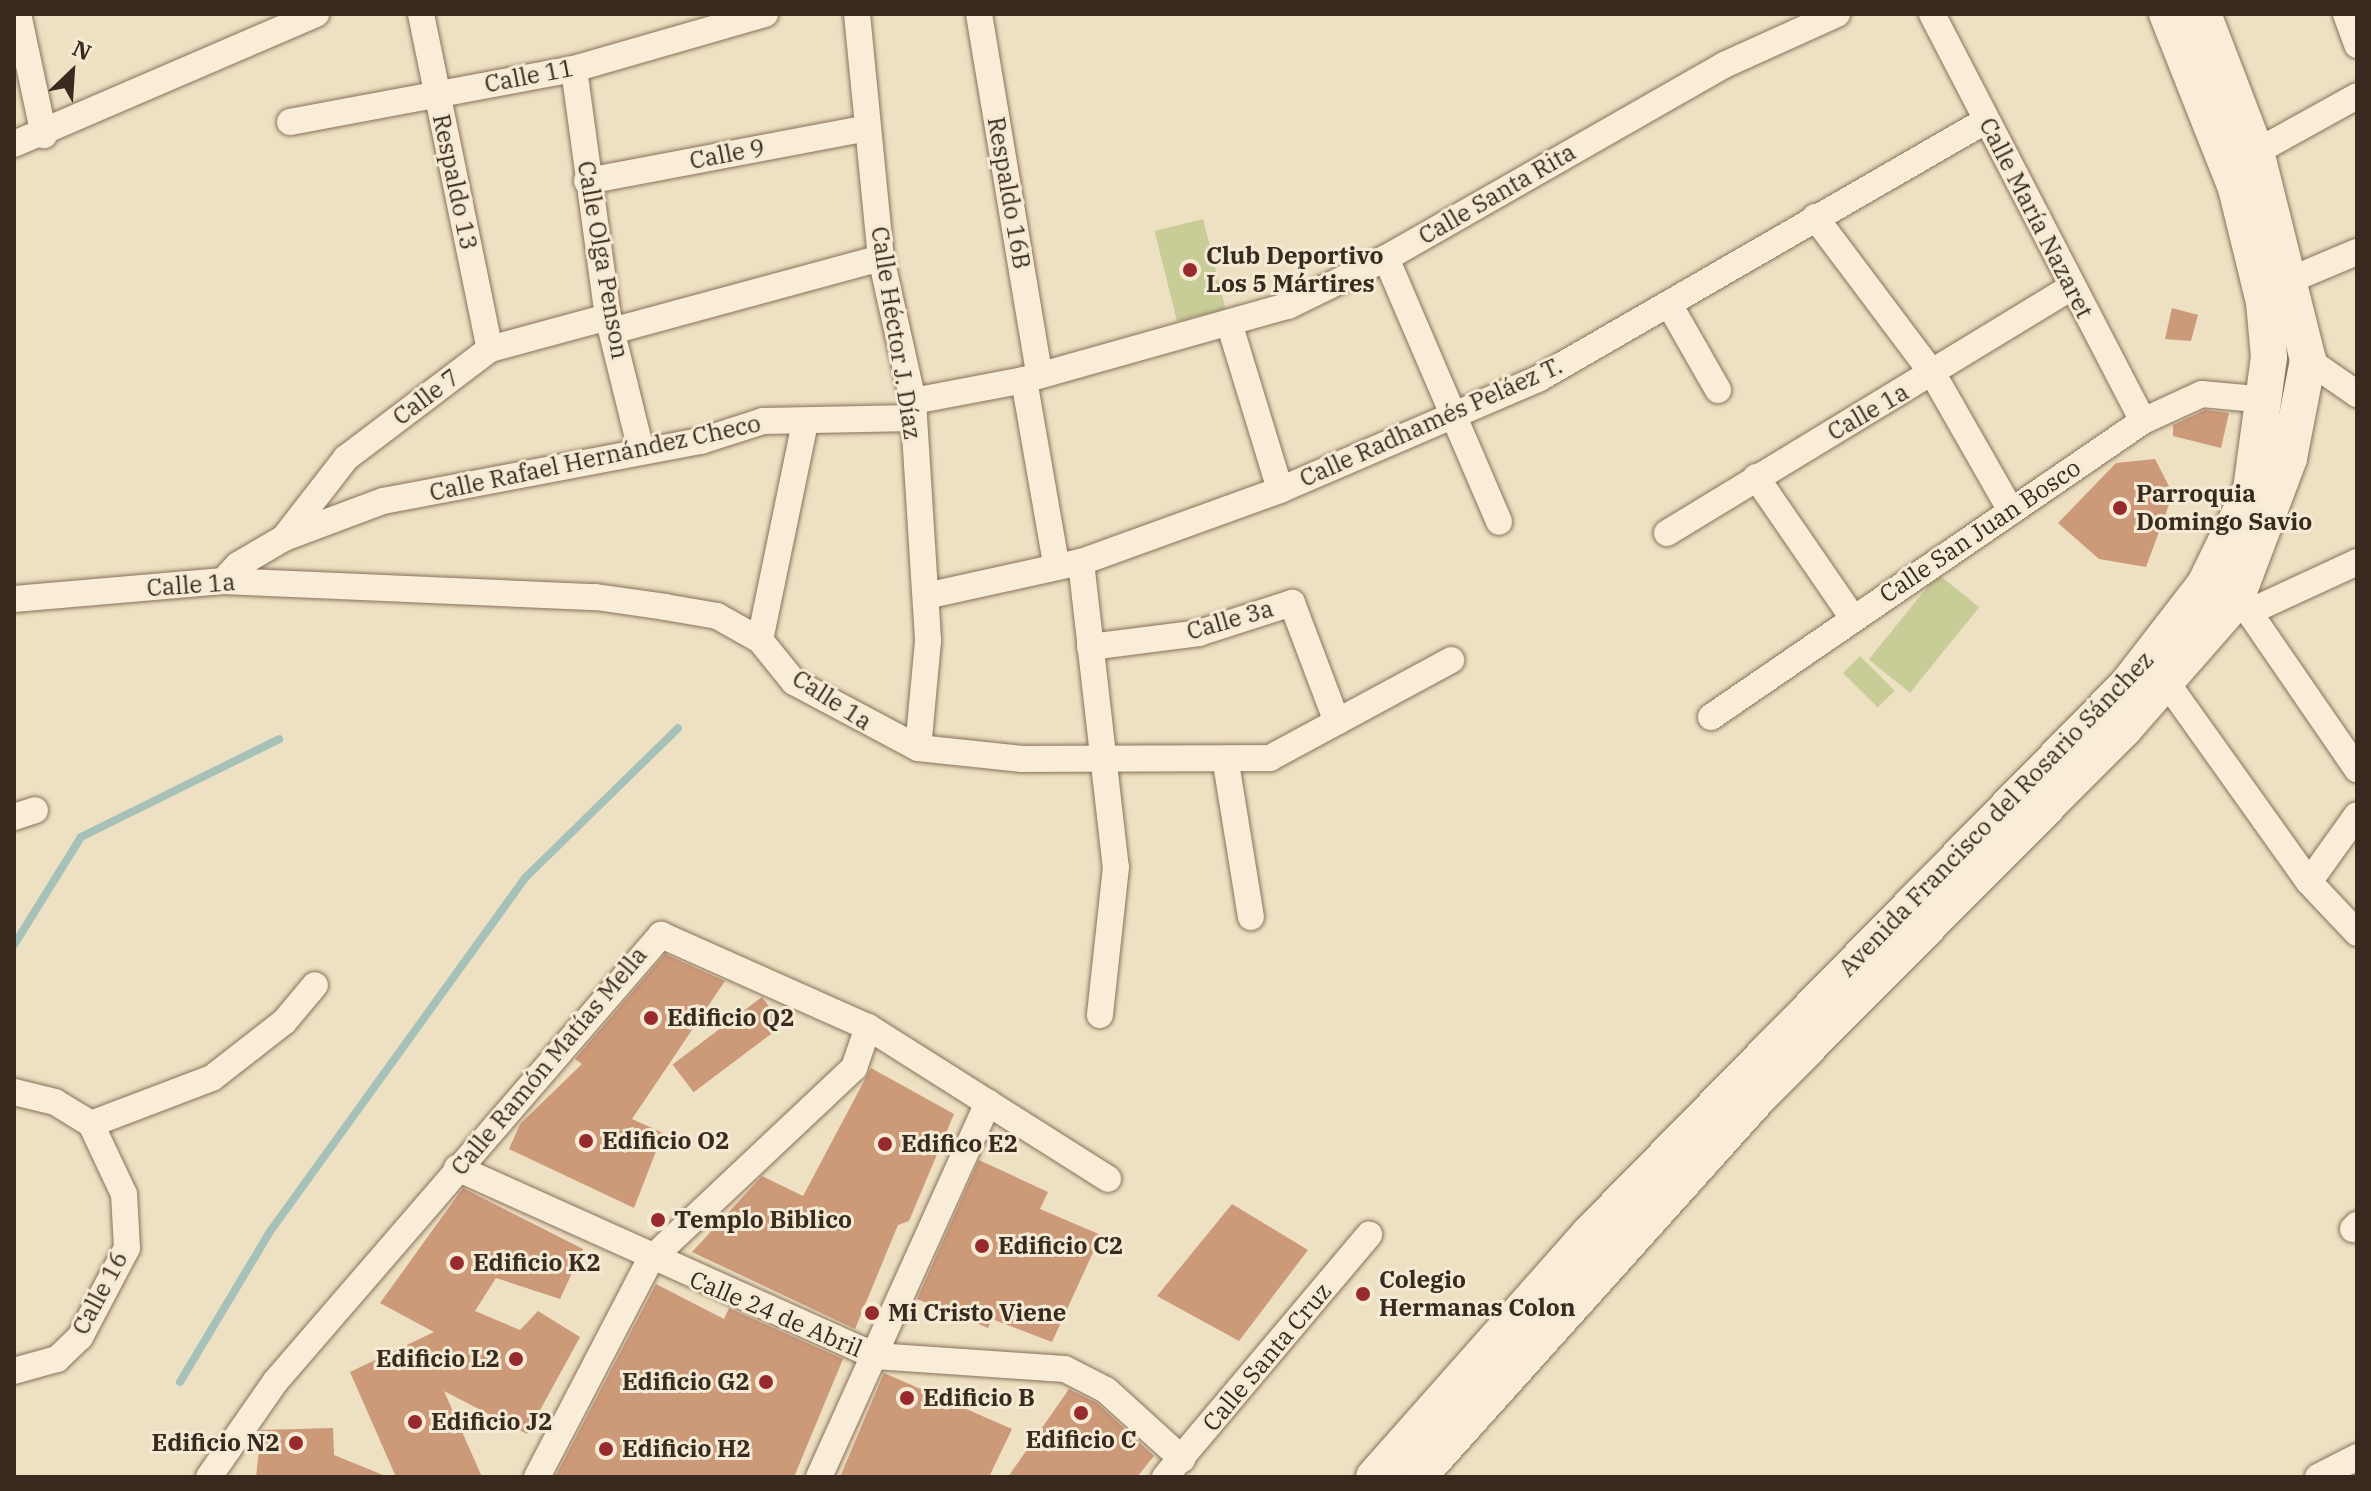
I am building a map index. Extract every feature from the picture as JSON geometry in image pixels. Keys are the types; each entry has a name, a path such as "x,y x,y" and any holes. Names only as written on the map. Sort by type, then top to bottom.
{"main road":[{"name":"Avenida Francisco del Rosario Sánchez","path":"1897,940 2127,685 2230,599 2267,400 2264,302 2236,188 2167,14"},
{"name":"Avenida Francisco del Rosario Sánchez","path":"1374,1477 1749,1086 2167,683 2230,599 2272,517 2303,402 2308,360 2256,152 2203,14"},
{"name":"Avenida Francisco del Rosario Sánchez","path":"1418,1477 1749,1086"}],"street":[{"path":"18,14 44,135"},
{"path":"14,144 44,135 316,14"},
{"name":"Respaldo 13","path":"421,14 490,349"},
{"name":"Calle 11","path":"290,122 574,69 765,14"},
{"name":"Calle Héctor J. Díaz","path":"857,14 881,258 913,409 926,596 918,748"},
{"name":"Respaldo 16B","path":"979,14 1032,376 1068,563 1090,647 1116,883 1100,1015"},
{"name":"Calle Santa Rita","path":"913,409 1230,326 1288,306 1386,258 1724,65 1837,14"},
{"name":"Calle María Nazaret","path":"1932,14 2069,289 2143,421"},
{"path":"2346,14 2357,45"},
{"name":"Calle Olga Penson","path":"574,69 587,181 610,324 641,450"},
{"path":"2256,152 2357,96"},
{"name":"Calle Radhamés Peláez T.","path":"926,596 1068,563 1280,490 1456,409 1538,379 1747,263 1815,217 1985,121"},
{"name":"Calle 9","path":"587,181 867,128"},
{"path":"1815,217 1933,374 2011,511"},
{"path":"2290,280 2357,252"},
{"name":"Calle 7","path":"284,538 346,458 490,349 610,324 881,258"},
{"path":"1386,258 1456,409 1499,522"},
{"name":"Calle 1a","path":"1667,533 2069,289"},
{"path":"1669,304 1718,390"},
{"path":"1230,326 1280,490"},
{"path":"2308,360 2357,394"},
{"name":"Calle San Juan Bosco","path":"1711,717 2143,421 2202,394 2267,400"},
{"name":"Calle Rafael Hernández Checo","path":"284,538 383,501 701,441 763,421 805,422 913,409"},
{"path":"760,640 805,422"},
{"path":"1756,477 1853,618"},
{"path":"223,581 238,565 284,538"},
{"path":"2357,562 2230,599 2357,769"},
{"name":"Calle 1a","path":"14,599 223,581 596,597 717,616 760,640 794,682 918,748 1022,759 1102,758 1226,763 1270,758 1451,660"},
{"name":"Calle 3a","path":"1090,647 1199,633 1292,603 1337,722"},
{"path":"2167,683 2309,882 2357,933"},
{"path":"1226,763 1251,917"},
{"path":"2309,882 2357,815"},
{"name":"Calle Ramón Matías Mella","path":"209,1477 275,1382 661,935 868,1027 1108,1179"},
{"path":"14,1092 55,1102 91,1124 212,1078 284,1022 315,985"},
{"path":"537,1477 650,1260 854,1068 868,1027"},
{"path":"819,1477 988,1102"},
{"name":"Calle 16","path":"14,1371 57,1359 80,1337 127,1248 124,1194 91,1124"},
{"name":"Calle 24 de Abril","path":"457,1168 650,1260 875,1356 1065,1369 1106,1390 1173,1468"},
{"name":"Calle Santa Cruz","path":"1173,1468 1369,1235"}],"green space":[{"name":"Club Deportivo Los 5 Mártires","path":"1203,219 1225,309 1177,321 1154,231"},
{"path":"1938,574 1979,607 1910,693 1869,659"},
{"path":"1860,656 1895,691 1878,708 1843,673"}],"building":[{"path":"2172,308 2198,315 2191,341 2165,339"},
{"path":"2205,410 2229,413 2221,448 2173,436 2173,425"},
{"name":"Parroquia Domingo Savio","path":"2155,459 2173,494 2146,567 2099,559 2058,523 2116,463"},
{"path":"665,954 725,981 632,1119 663,1133 634,1208 509,1149 520,1124 582,1064 575,1059"},
{"path":"762,997 783,1025 694,1092 673,1064"},
{"path":"871,1068 954,1114 909,1221 898,1225 855,1329 692,1252 762,1176 803,1196"},
{"path":"979,1160 1048,1192 1040,1209 1101,1235 1052,1342 992,1319 988,1328 917,1299"},
{"path":"463,1188 583,1249 560,1299 496,1278 475,1311 520,1330 538,1311 580,1337 527,1434 444,1391 482,1477 396,1477 350,1372 434,1332 380,1303"},
{"path":"1232,1204 1308,1250 1239,1341 1157,1296"},
{"path":"656,1284 724,1319 729,1308 843,1359 794,1477 555,1477"},
{"name":"Edificio B","path":"884,1373 1012,1429 989,1477 840,1477"},
{"name":"Edificio C","path":"1069,1389 1097,1403 1154,1456 1137,1477 1008,1477"},
{"name":"Edificio N2","path":"333,1428 334,1455 388,1477 256,1477 261,1430"}],"waterway":[{"path":"180,1382 269,1233 525,878 678,728"},
{"path":"14,945 81,837 279,739"}],"place":[{"name":"Club Deportivo Los 5 Mártires","path":"1190,270"},
{"name":"Parroquia Domingo Savio","path":"2120,508"},
{"name":"Edificio Q2","path":"651,1018"},
{"name":"Edificio O2","path":"586,1141"},
{"name":"Edifico E2","path":"885,1144"},
{"name":"Templo Biblico","path":"658,1220"},
{"name":"Edificio C2","path":"982,1246"},
{"name":"Edificio K2","path":"457,1263"},
{"name":"Colegio Hermanas Colon","path":"1363,1294"},
{"name":"Mi Cristo Viene","path":"872,1313"},
{"name":"Edificio L2","path":"516,1359"},
{"name":"Edificio G2","path":"766,1382"},
{"name":"Edificio B","path":"907,1398"},
{"name":"Edificio C","path":"1081,1413"},
{"name":"Edificio J2","path":"415,1422"},
{"name":"Edificio N2","path":"296,1443"},
{"name":"Edificio H2","path":"606,1449"}]}
